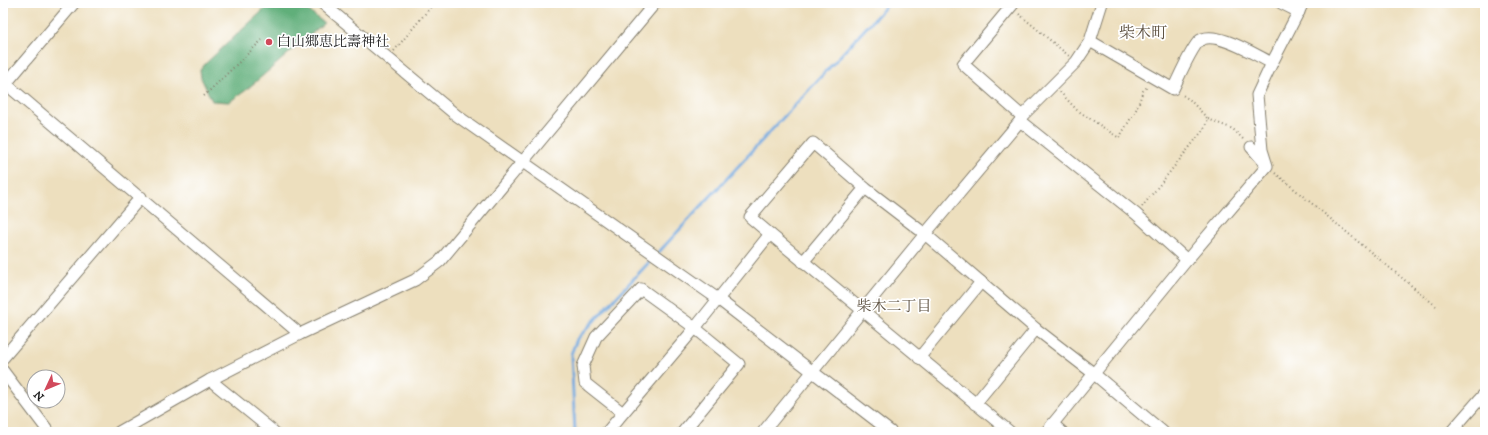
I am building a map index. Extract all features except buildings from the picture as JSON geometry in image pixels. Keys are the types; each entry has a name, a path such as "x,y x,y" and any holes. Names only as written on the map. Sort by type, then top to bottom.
{"street":[{"path":"74,3 4,85 141,197 300,334"},
{"path":"322,3 456,115 718,299 891,432"},
{"path":"119,432 210,380 300,334 415,280 440,261 655,3"},
{"path":"763,432 1021,118 1076,62 1090,41 1102,3"},
{"path":"1267,166 1262,150 1257,95 1301,7 1281,3"},
{"path":"1012,5 963,64 1021,118 1136,214 1187,260"},
{"path":"1090,41 1173,89 1199,41 1208,37 1223,39 1272,63"},
{"path":"1010,432 861,311 750,217 812,142 865,188 925,234 1036,329 1093,373 1163,432"},
{"path":"1251,148 1267,166"},
{"path":"1062,432 1050,428 1093,373 1267,166"},
{"path":"803,262 865,188"},
{"path":"3,358 141,197"},
{"path":"607,432 695,328 770,234"},
{"path":"919,358 981,282"},
{"path":"623,413 585,383 583,366 596,338 641,288 695,328 739,364 683,432"},
{"path":"975,404 1036,329"},
{"path":"3,372 49,432"},
{"path":"210,380 274,432"},
{"path":"1451,432 1485,393"}],"path":[{"path":"388,58 434,3"},
{"path":"1012,5 1076,62"},
{"path":"204,96 262,40"},
{"path":"1053,84 1077,110 1119,138 1137,108 1143,91 1155,79"},
{"path":"1173,89 1190,100 1208,119 1234,129 1251,148"},
{"path":"1136,214 1204,129 1208,119"},
{"path":"1267,166 1436,306"}],"green space":[{"path":"271,3 299,3 324,23 245,91 229,102 212,101 201,78 200,70"}],"waterway":[{"path":"658,253 889,3"},
{"path":"575,432 571,354 577,339 654,257"}],"place":[{"name":"白山郷恵比壽神社","path":"269,42"}],"district":[{"name":"柴木町","path":"1143,33"},
{"name":"柴木二丁目","path":"894,306"}]}
